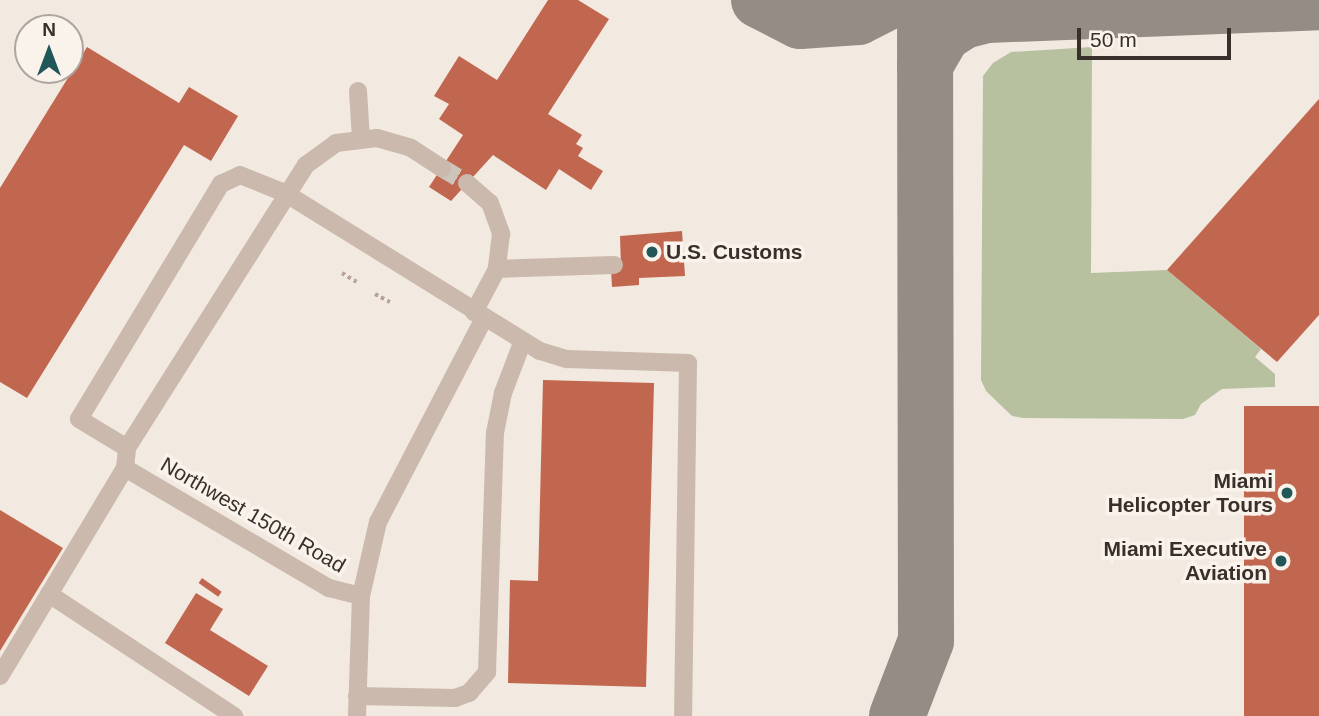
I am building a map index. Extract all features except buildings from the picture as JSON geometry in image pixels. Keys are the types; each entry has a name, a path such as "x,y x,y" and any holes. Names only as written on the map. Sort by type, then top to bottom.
{"street":[{"path":"358,91 361,139"},
{"path":"0,676 125,468 127,448 285,193 317,154 336,143 361,139 398,142 442,168"},
{"path":"127,448 79,419 221,184 229,177 250,176 285,193 522,343 567,359 688,363 683,716"},
{"path":"357,716 361,596 369,553 391,491 485,320 497,269 498,219 490,203 467,183"},
{"path":"497,269 614,265"},
{"path":"357,696 455,698 469,693 487,671 495,433 503,393 522,343"},
{"name":"Northwest 150th Road","path":"125,468 329,588 361,596"},
{"path":"49,594 234,716"}],"path":[{"path":"342,272 357,282"},
{"path":"375,294 390,302"}],"green space":[{"path":"1092,47 1091,273 1167,270 1261,349 1255,357 1275,374 1275,387 1222,389 1201,404 1195,415 1183,419 1023,418 1012,416 986,391 981,380 983,76 993,63 1011,52"}],"taxiway":[{"path":"759,0 800,21 858,17 891,0"},
{"path":"897,716 926,641 925,0"},
{"path":"925,65 943,34 963,21 987,15 1319,2"}],"tunnel":[{"path":"442,168 467,183"}],"place":[{"name":"U.S. Customs","path":"652,252"},
{"name":"Miami Helicopter Tours","path":"1287,493"},
{"name":"Miami Executive Aviation","path":"1281,561"}]}
